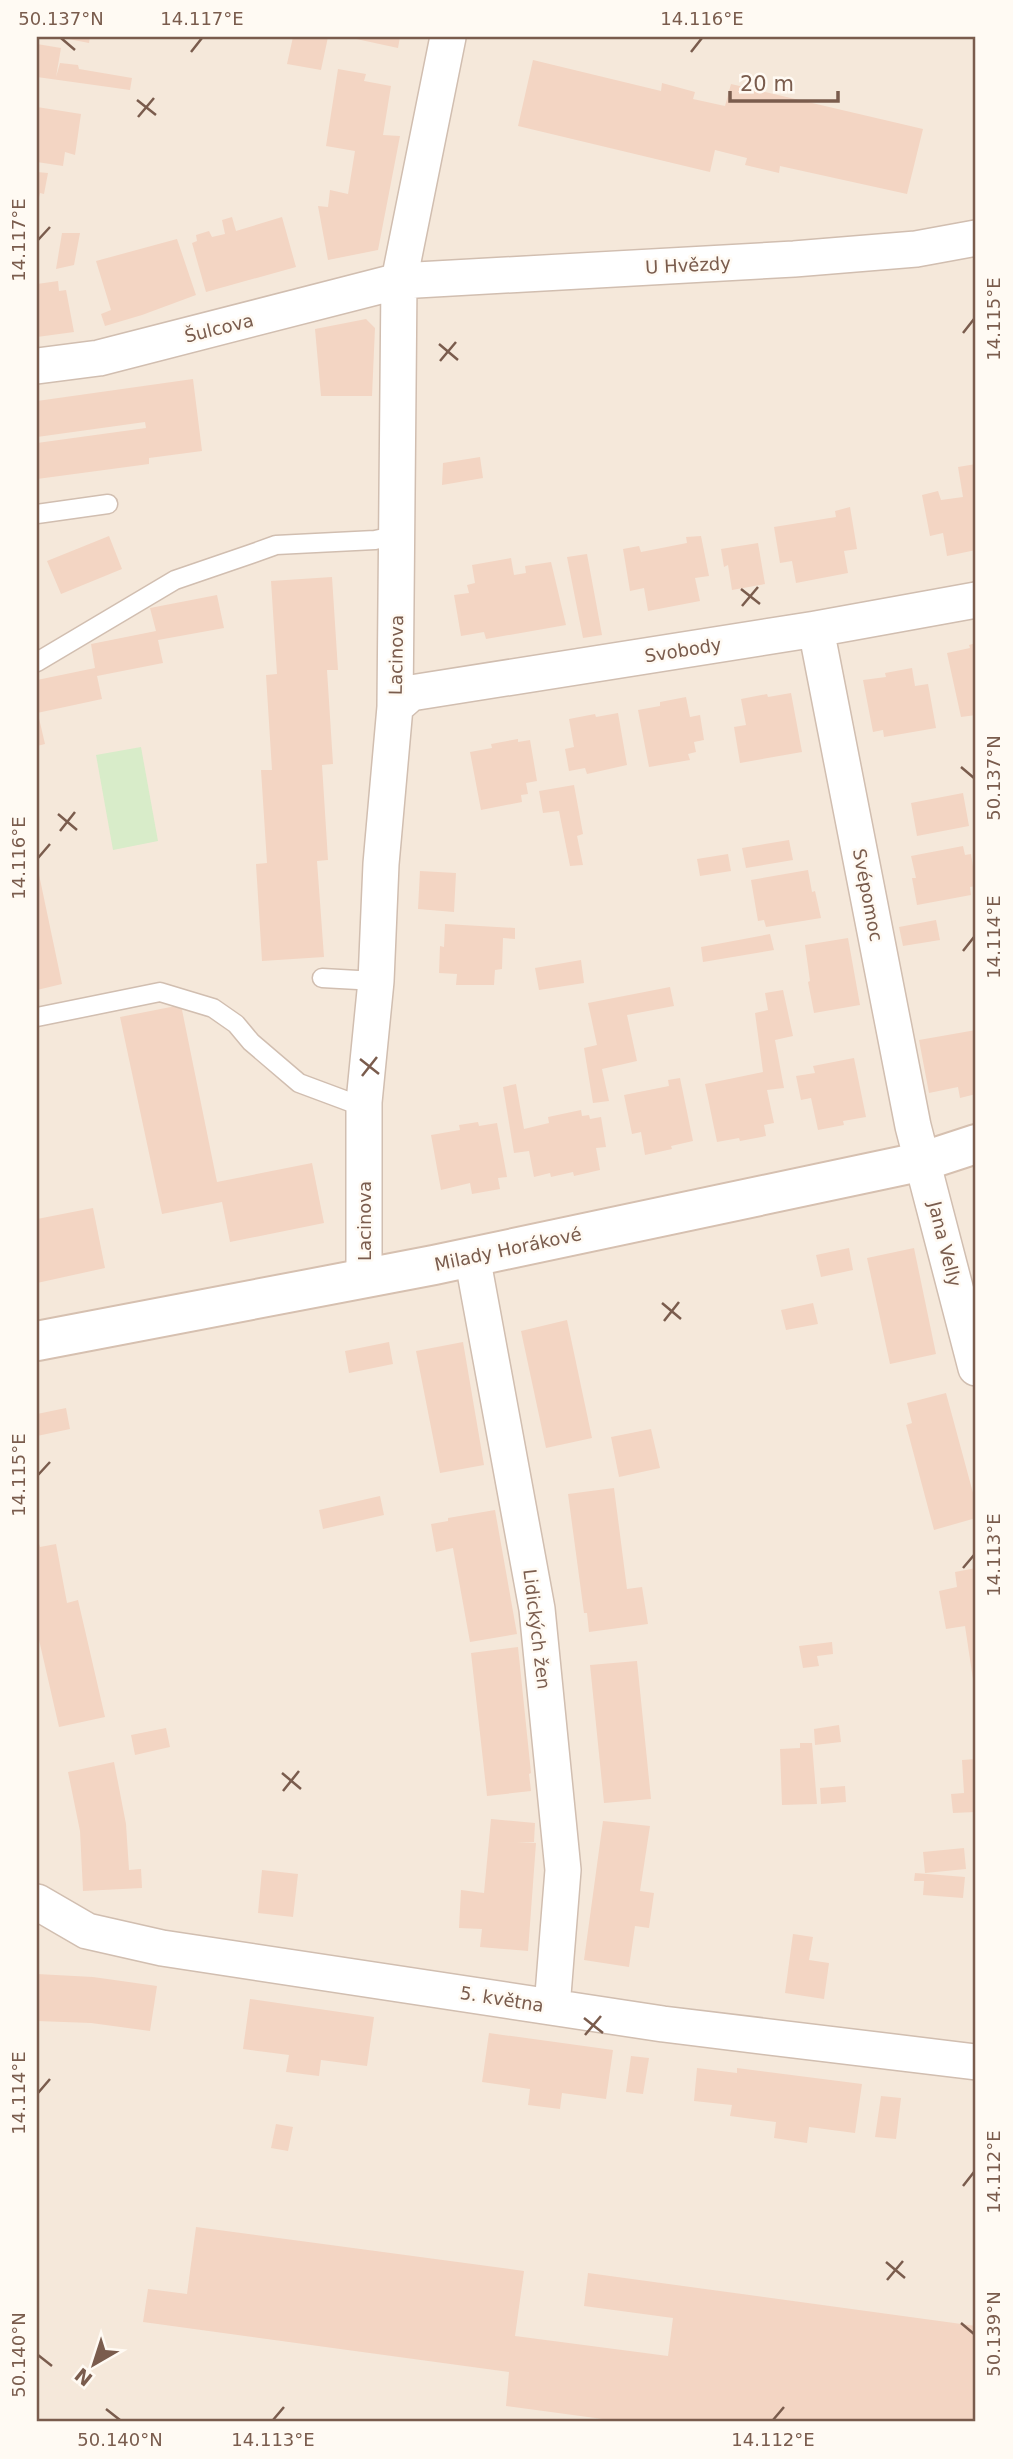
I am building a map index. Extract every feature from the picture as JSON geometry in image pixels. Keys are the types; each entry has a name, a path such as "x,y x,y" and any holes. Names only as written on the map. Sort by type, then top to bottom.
{"main road":[{"name":"Milady Horákové","path":"37,1341 434,1265 924,1161 976,1144"}],"street":[{"name":"Lacinova","path":"364,1277 364,1102 376,981 381,864 395,707 399,281 448,37"},
{"name":"U Hvězdy","path":"399,281 794,259 916,249 976,238"},
{"name":"Šulcova","path":"37,366 99,358 399,281"},
{"name":"Svobody","path":"395,707 411,692 816,629 976,600"},
{"name":"Svépomoc","path":"816,629 913,1126 924,1161"},
{"name":"Jana Velly","path":"924,1161 976,1368"},
{"name":"Lidických žen","path":"472,1256 537,1609 563,1870 552,2007"},
{"name":"5. května","path":"37,1902 87,1931 162,1948 663,2024 976,2062"}],"lane":[{"path":"37,514 108,504"},
{"path":"37,662 175,580 276,545 375,540 398,535"},
{"path":"322,978 376,981"},
{"path":"37,1017 160,992 214,1009 236,1024 251,1042 299,1083 350,1102 364,1102"}],"shaded area":[{"path":"37,37 976,37 976,2422 37,2422"}],"green space":[{"path":"141,747 158,841 113,850 96,755"}],"building":[{"path":"58,37 90,37 89,43"},
{"path":"293,37 328,37 321,70 287,64"},
{"path":"347,37 400,37 398,48"},
{"path":"37,44 61,48 56,77 60,63 78,65 79,69 132,78 130,90 37,77"},
{"path":"533,60 661,91 662,83 695,92 693,99 725,106 731,84 923,129 907,194 780,166 779,173 745,165 747,158 715,150 710,172 518,126"},
{"path":"338,69 366,74 364,81 391,86 383,135 400,136 378,250 328,260 318,206 328,207 330,190 348,194 355,151 326,146"},
{"path":"37,107 81,114 75,155 65,152 63,166 37,162"},
{"path":"37,172 48,173 44,194 40,193 38,202"},
{"path":"232,217 236,231 282,217 296,267 206,292 192,243 197,241 196,235 209,231 212,237 225,234 222,220"},
{"path":"62,233 80,233 74,265 56,269"},
{"path":"177,239 196,295 105,326 101,314 111,310 96,261"},
{"path":"58,281 59,291 66,290 74,332 37,337 37,284"},
{"path":"366,319 375,328 372,396 321,396 315,329"},
{"path":"193,379 202,451 149,458 149,464 37,479 37,443 146,428 145,422 37,437 37,401"},
{"path":"480,457 483,478 442,485 443,463"},
{"path":"976,464 976,550 947,556 943,533 930,536 922,495 938,491 941,500 963,497 958,467"},
{"path":"850,507 857,549 844,551 848,573 796,583 792,561 780,563 774,527 836,517 835,511"},
{"path":"109,536 122,569 61,594 47,561"},
{"path":"701,536 709,576 695,578 700,601 648,611 644,588 630,591 623,549 639,546 641,552 687,543 686,537"},
{"path":"758,543 765,584 732,590 728,565 724,567 721,549"},
{"path":"587,554 602,635 583,638 567,557"},
{"path":"511,558 514,575 526,573 525,566 551,562 566,625 486,639 484,632 461,636 454,595 469,593 467,585 475,583 472,565"},
{"path":"332,577 338,670 327,670 333,764 322,765 328,860 317,861 324,957 262,961 256,864 267,863 261,770 272,770 266,675 277,674 271,581"},
{"path":"217,595 224,628 158,640 163,663 97,676 102,699 37,713 37,680 95,668 91,644 156,631 150,608"},
{"path":"976,643 976,715 961,717 947,653 970,648 969,645"},
{"path":"912,668 915,686 928,684 936,728 884,737 883,730 873,732 863,680 886,677 885,673"},
{"path":"791,693 802,752 740,763 734,727 746,725 741,699"},
{"path":"686,697 690,717 700,715 704,740 694,742 696,752 688,754 690,760 649,767 638,710"},
{"path":"618,713 627,765 587,774 585,768 569,771 565,749 574,747 569,719"},
{"path":"37,715 45,744 37,746"},
{"path":"518,739 518,742 530,740 537,781 526,783 528,794 521,795 522,802 481,810 470,752 492,748 491,744"},
{"path":"574,785 583,834 577,836 583,865 570,866 559,811 543,813 539,791"},
{"path":"963,793 969,826 917,836 911,803"},
{"path":"789,840 793,860 746,868 742,848"},
{"path":"963,846 965,855 971,854 976,886 970,887 971,895 917,905 912,878 916,878 911,856"},
{"path":"728,854 731,871 700,876 697,859"},
{"path":"37,865 62,984 37,990"},
{"path":"808,870 821,918 766,927 764,920 758,921 751,880"},
{"path":"420,871 456,873 454,912 418,909"},
{"path":"936,920 940,940 903,946 899,927"},
{"path":"445,924 515,928 515,939 503,938 502,969 495,970 494,985 456,985 457,974 439,973 440,946 444,947"},
{"path":"770,934 774,950 703,962 701,947"},
{"path":"848,938 860,1005 814,1013 805,945"},
{"path":"581,960 584,983 539,990 535,968"},
{"path":"670,987 674,1006 627,1015 637,1061 602,1069 609,1101 593,1103 584,1048 597,1045 588,1003"},
{"path":"783,990 793,1036 775,1040 784,1088 767,1090 774,1123 764,1125 766,1136 717,1142 705,1084 763,1072 755,1013 768,1010 765,993"},
{"path":"181,1005 217,1182 312,1163 324,1223 230,1242 222,1202 162,1214 120,1017"},
{"path":"976,1030 976,1094 960,1098 958,1087 929,1093 919,1040"},
{"path":"854,1058 866,1117 843,1121 844,1125 818,1130 811,1098 801,1100 796,1076 815,1073 813,1066"},
{"path":"680,1078 693,1141 645,1155 641,1132 632,1134 624,1095 669,1086 668,1080"},
{"path":"516,1084 524,1129 549,1123 548,1117 581,1110 582,1116 589,1115 590,1119 601,1117 606,1147 596,1148 600,1170 574,1176 573,1172 551,1177 550,1173 534,1177 529,1151 514,1153 503,1087"},
{"path":"478,1122 479,1126 497,1123 507,1177 498,1178 500,1189 472,1194 470,1183 441,1190 431,1135 460,1130 459,1125"},
{"path":"93,1208 105,1268 37,1283 37,1219"},
{"path":"849,1248 853,1270 821,1277 816,1255"},
{"path":"914,1248 936,1354 890,1364 867,1258"},
{"path":"813,1303 818,1324 786,1330 781,1310"},
{"path":"567,1320 592,1438 546,1448 521,1331"},
{"path":"389,1342 393,1364 349,1373 345,1351"},
{"path":"463,1342 484,1465 440,1473 416,1351"},
{"path":"946,1393 976,1504 976,1518 934,1530 906,1425 912,1423 907,1403"},
{"path":"66,1408 70,1429 37,1436 37,1414"},
{"path":"651,1429 660,1468 619,1477 611,1437"},
{"path":"614,1488 627,1589 642,1587 648,1624 589,1632 568,1494"},
{"path":"380,1496 384,1515 323,1529 319,1510"},
{"path":"495,1510 517,1634 470,1642 453,1548 436,1552 431,1524 448,1521 448,1518"},
{"path":"37,1538 40,1547 56,1544 67,1603 78,1600 105,1717 59,1727 37,1631"},
{"path":"976,1568 974,1686 965,1626 946,1629 939,1591 957,1587 955,1572"},
{"path":"832,1642 833,1654 817,1656 819,1666 803,1668 799,1646"},
{"path":"518,1647 531,1791 487,1796 471,1653"},
{"path":"637,1661 651,1799 604,1803 590,1665"},
{"path":"839,1725 841,1742 815,1745 814,1729"},
{"path":"166,1728 170,1747 135,1755 131,1735"},
{"path":"800,1743 812,1743 817,1804 782,1805 780,1749 800,1748"},
{"path":"976,1759 976,1812 953,1813 951,1794 964,1793 962,1760"},
{"path":"114,1762 126,1824 129,1870 141,1869 142,1888 83,1891 80,1831 68,1772"},
{"path":"845,1786 846,1802 821,1804 820,1788"},
{"path":"491,1819 535,1823 534,1842 517,1842 536,1843 528,1951 480,1947 482,1929 459,1928 461,1890 484,1893"},
{"path":"603,1821 650,1826 640,1891 654,1893 649,1928 635,1926 629,1967 584,1960"},
{"path":"964,1848 966,1869 925,1873 923,1852"},
{"path":"262,1870 298,1874 293,1917 258,1913"},
{"path":"915,1873 965,1877 963,1898 923,1895 924,1881 914,1881"},
{"path":"793,1934 813,1937 809,1960 829,1963 824,1999 785,1993"},
{"path":"37,1974 93,1977 157,1986 150,2031 91,2023 37,2021"},
{"path":"250,1999 374,2017 367,2066 321,2060 319,2076 286,2072 289,2055 243,2049"},
{"path":"489,2033 613,2050 606,2099 562,2093 560,2109 528,2105 530,2089 482,2082"},
{"path":"631,2056 649,2058 643,2094 626,2092"},
{"path":"697,2068 737,2073 737,2068 862,2084 855,2133 809,2127 807,2143 774,2138 776,2122 730,2116 732,2105 694,2101"},
{"path":"881,2096 901,2098 896,2139 875,2137"},
{"path":"276,2124 293,2127 288,2151 271,2148"},
{"path":"196,2227 524,2271 515,2336 668,2356 673,2318 584,2306 588,2273 976,2326 976,2422 625,2422 506,2406 509,2372 143,2322 148,2289 187,2294"}]}
